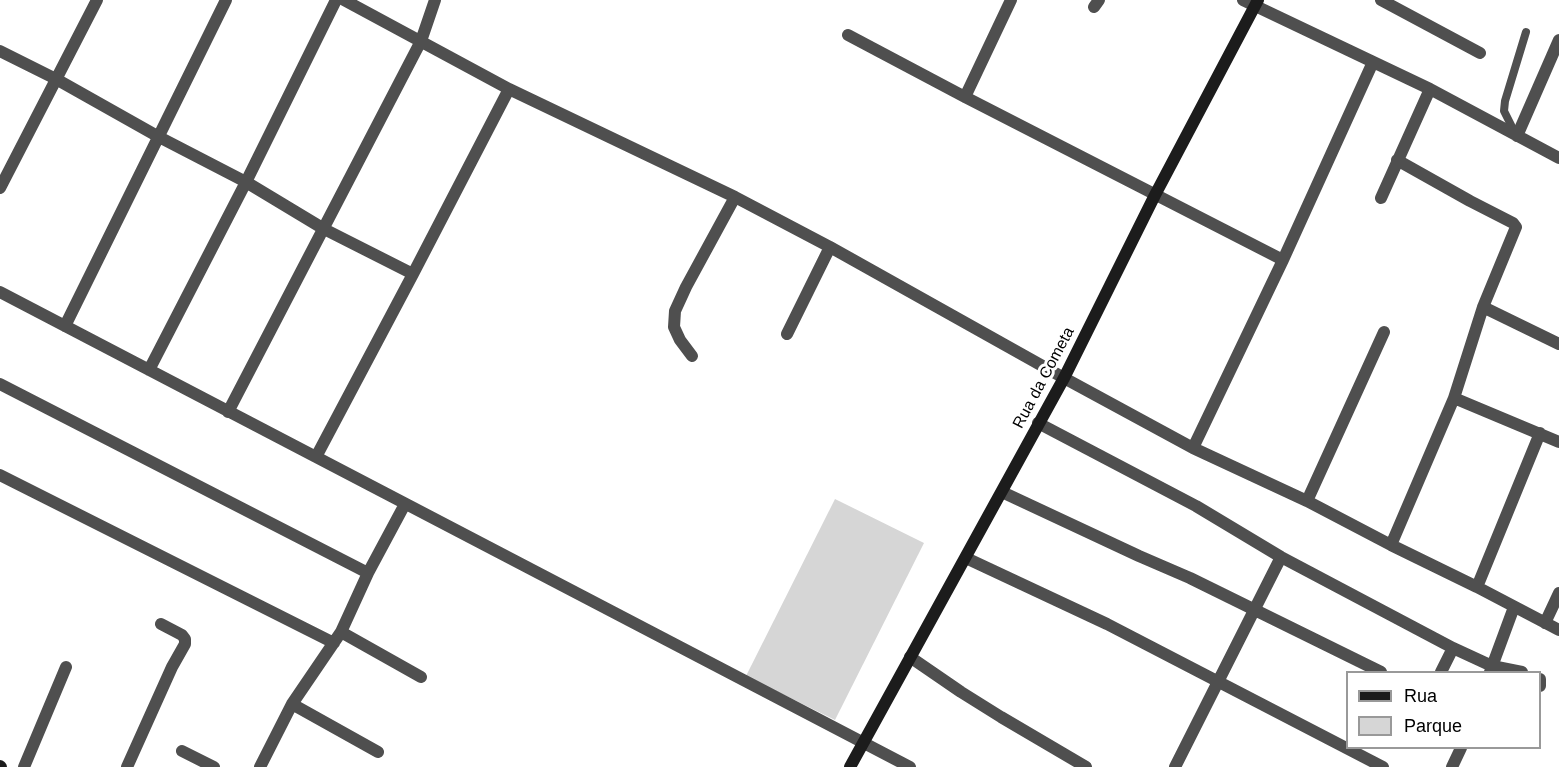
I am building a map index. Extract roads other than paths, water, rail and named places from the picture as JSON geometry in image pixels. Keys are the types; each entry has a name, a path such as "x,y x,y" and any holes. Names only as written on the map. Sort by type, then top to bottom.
{"street":[{"path":"0,188 97,0"},
{"path":"65,326 226,0"},
{"path":"149,370 336,0"},
{"path":"344,0 509,89 735,197 830,247 1064,378 1193,447 1307,501 1559,630"},
{"path":"228,411 421,41 435,0"},
{"path":"965,97 1011,0"},
{"path":"1243,0 1256,3 1430,89 1559,158"},
{"path":"1382,0 1480,53"},
{"name":"Rua da Cometa","path":"850,767 1064,378 1155,195 1256,3"},
{"path":"848,35 1283,260"},
{"path":"1517,136 1559,40"},
{"path":"0,51 246,182 324,229 413,274"},
{"path":"1193,447 1283,260 1374,62"},
{"path":"316,457 509,89"},
{"path":"1381,198 1430,89"},
{"path":"1391,545 1454,398 1483,307 1516,227 1514,223 1397,160"},
{"path":"692,356 674,327 675,311 735,197"},
{"path":"787,334 830,247"},
{"path":"0,292 910,767"},
{"path":"1483,307 1559,344"},
{"path":"1307,501 1383,332"},
{"path":"0,384 369,573"},
{"path":"1454,398 1559,442"},
{"path":"1038,423 1196,506 1281,557 1491,669 1512,671"},
{"path":"1477,587 1540,434"},
{"path":"0,475 421,677"},
{"path":"1002,492 1190,578 1379,671"},
{"path":"260,767 292,704 338,638 405,504"},
{"path":"1175,767 1281,557"},
{"path":"966,558 1107,624 1346,748"},
{"path":"1545,622 1559,593"},
{"path":"1491,669 1514,607"},
{"path":"127,767 172,667 185,644 182,635 161,624"},
{"path":"1442,671 1453,648"},
{"path":"910,657 961,692 1086,767"},
{"path":"24,767 66,667"},
{"path":"292,704 378,752"},
{"path":"1348,749 1383,767"},
{"path":"1452,767 1460,749"},
{"path":"182,751 214,767"}],"lane":[{"path":"1517,136 1504,111 1504,101 1526,32"}]}
